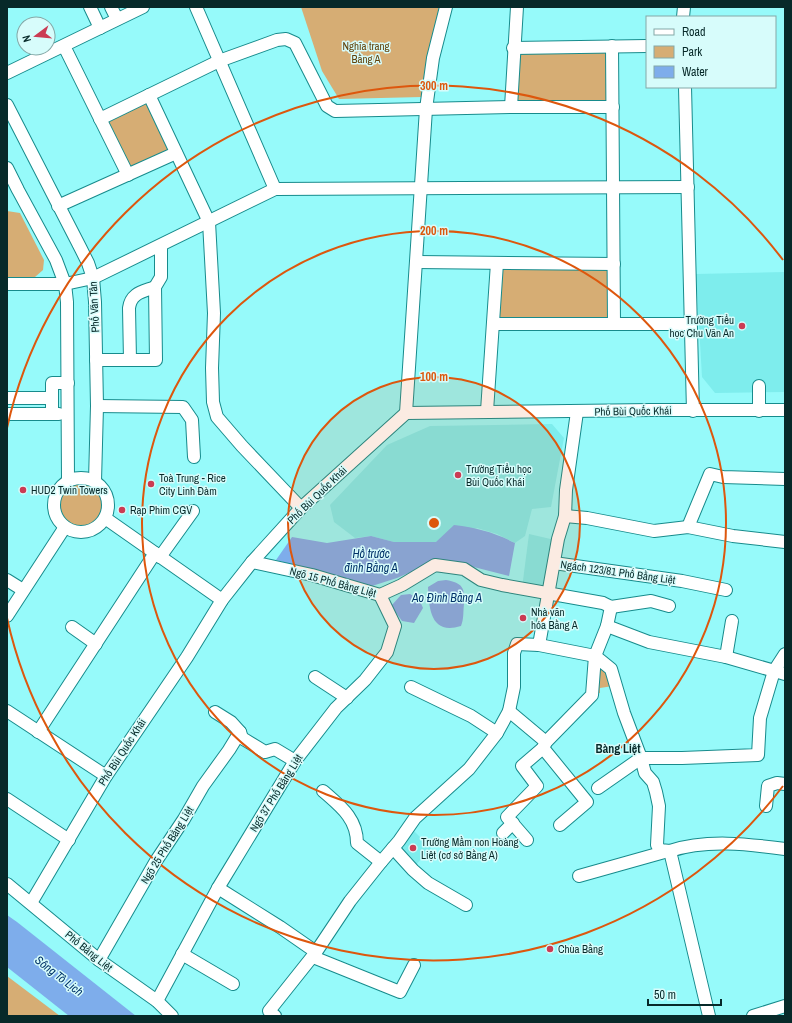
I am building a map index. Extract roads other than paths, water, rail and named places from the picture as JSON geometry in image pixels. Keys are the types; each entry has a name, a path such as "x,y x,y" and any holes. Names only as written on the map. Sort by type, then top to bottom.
{"street":[{"path":"90,7 100,28"},
{"path":"111,7 117,19"},
{"path":"7,73 143,7"},
{"path":"196,7 275,189"},
{"path":"406,413 426,109 433,58 446,7"},
{"path":"511,107 513,48 517,7"},
{"path":"100,119 219,62 286,38 295,43 327,106 335,111 511,107 613,107"},
{"path":"64,46 128,174"},
{"path":"612,46 614,324"},
{"path":"513,48 646,46"},
{"path":"685,88 693,410"},
{"path":"149,95 209,222 214,313 212,368 213,402 217,417 242,446 301,508"},
{"name":"Phố Văn Tân","path":"7,105 85,256 93,278 95,302 97,406 95,481"},
{"path":"58,206 176,153"},
{"path":"7,168 12,193 56,260 65,284 68,302 68,481"},
{"path":"7,284 65,284 93,278 275,189 688,187"},
{"path":"96,360 156,360 155,287 161,277 161,246"},
{"path":"417,262 614,264"},
{"path":"487,412 497,263"},
{"path":"130,360 130,300 134,296 155,287"},
{"path":"493,324 690,324"},
{"path":"7,414 55,414 52,398 52,383 68,383"},
{"path":"759,386 759,410"},
{"path":"7,398 52,398"},
{"path":"97,406 183,407 192,420 194,457"},
{"name":"Phố Bùi Quốc Khái","path":"31,903 106,776 187,657 222,600 252,562 301,508 406,413 785,410"},
{"path":"539,645 558,539 565,516 566,490 577,412"},
{"path":"688,528 710,474 723,477 785,479"},
{"path":"75,478 95,481 103,489 107,496 108,511 105,518 101,525 87,532 80,533 72,531 60,522 56,515 54,507 57,492 68,481 75,478"},
{"path":"38,732 157,555 193,511"},
{"path":"565,516 587,518 654,531 688,528 733,536 785,542"},
{"path":"105,518 222,600"},
{"path":"7,616 11,600 23,590 65,527"},
{"name":"Ngõ 15 Phố Bằng Liệt","path":"252,562 312,575 380,595 402,585 435,565 464,569 481,580 603,603 611,607"},
{"name":"Ngách 123/81 Phố Bằng Liệt","path":"554,563 682,581 726,590"},
{"path":"7,580 23,590"},
{"name":"Ngõ 37 Phố Bằng Liệt","path":"157,1001 218,888 295,761 336,708 365,680 387,652 395,626 380,595"},
{"path":"527,840 514,823 507,817 537,786 522,766 592,695 595,656 607,626 611,607 651,601 669,606"},
{"path":"726,656 732,621"},
{"path":"607,626 649,642 726,656 780,672"},
{"path":"72,627 96,644"},
{"path":"272,1014 350,901 415,818 469,769 497,733 509,711 514,687 514,653 517,644 539,645 595,656 611,669 624,713 645,773 653,782 659,806 657,845 660,850 670,851"},
{"path":"598,788 641,758 758,755 760,718 780,672 785,654"},
{"path":"315,677 346,698"},
{"path":"411,687 471,716 497,733"},
{"path":"7,711 106,776"},
{"path":"509,711 544,745 587,802 558,821"},
{"path":"215,712 231,722 240,732 242,738 265,752 275,749 295,761"},
{"name":"Ngõ 25 Phố Bằng Liệt","path":"99,960 156,862 203,786 240,732"},
{"path":"766,806 768,786 777,783 785,784"},
{"path":"323,791 348,815 357,833 357,842 381,862"},
{"path":"7,799 69,840"},
{"path":"503,833 514,823"},
{"path":"701,837 785,842"},
{"path":"578,876 600,866 701,844 752,845 785,849"},
{"path":"393,848 413,870 428,883 466,905"},
{"path":"670,851 709,1016"},
{"name":"Phố Bằng Liệt","path":"7,884 99,960 157,1001 172,1016"},
{"path":"218,888 280,927 314,954 400,992 414,965"},
{"path":"182,954 234,984"},
{"path":"753,1016 785,1006"}],"water":[{"name":"Hồ trước đình Bằng A","path":"454,525 485,531 515,543 509,576 462,564 434,562 397,578 372,586 276,560 292,537 327,543 371,536 394,542 436,542"},
{"name":"Ao Đình Bằng A","path":"446,580 456,583 462,587 463,590 464,604 461,626 451,628 443,627 438,624 431,612 428,587 438,581"},
{"path":"410,594 419,599 423,608 414,623 402,621 391,606 401,595"},
{"name":"Sông Tô Lịch","path":"7,915 136,1016 69,1016 7,967"}],"place":[{"name":"Trường Tiểu học Chu Văn An","path":"742,326"},
{"name":"Trường Tiểu học Bùi Quốc Khái","path":"458,475"},
{"name":"Toà Trung - Rice City Linh Đàm","path":"151,484"},
{"name":"HUD2 Twin Towers","path":"23,490"},
{"name":"Rạp Phim CGV","path":"122,510"},
{"name":"Nhà văn hóa Bằng A","path":"523,618"},
{"name":"Trường Mầm non Hoàng Liệt (cơ sở Bằng A)","path":"413,848"},
{"name":"Chùa Bằng","path":"550,949"}],"district":[{"name":"Bàng Liệt","path":"618,749"}],"park label":[{"name":"Nghĩa trang Bằng A","path":"366,52"}]}
